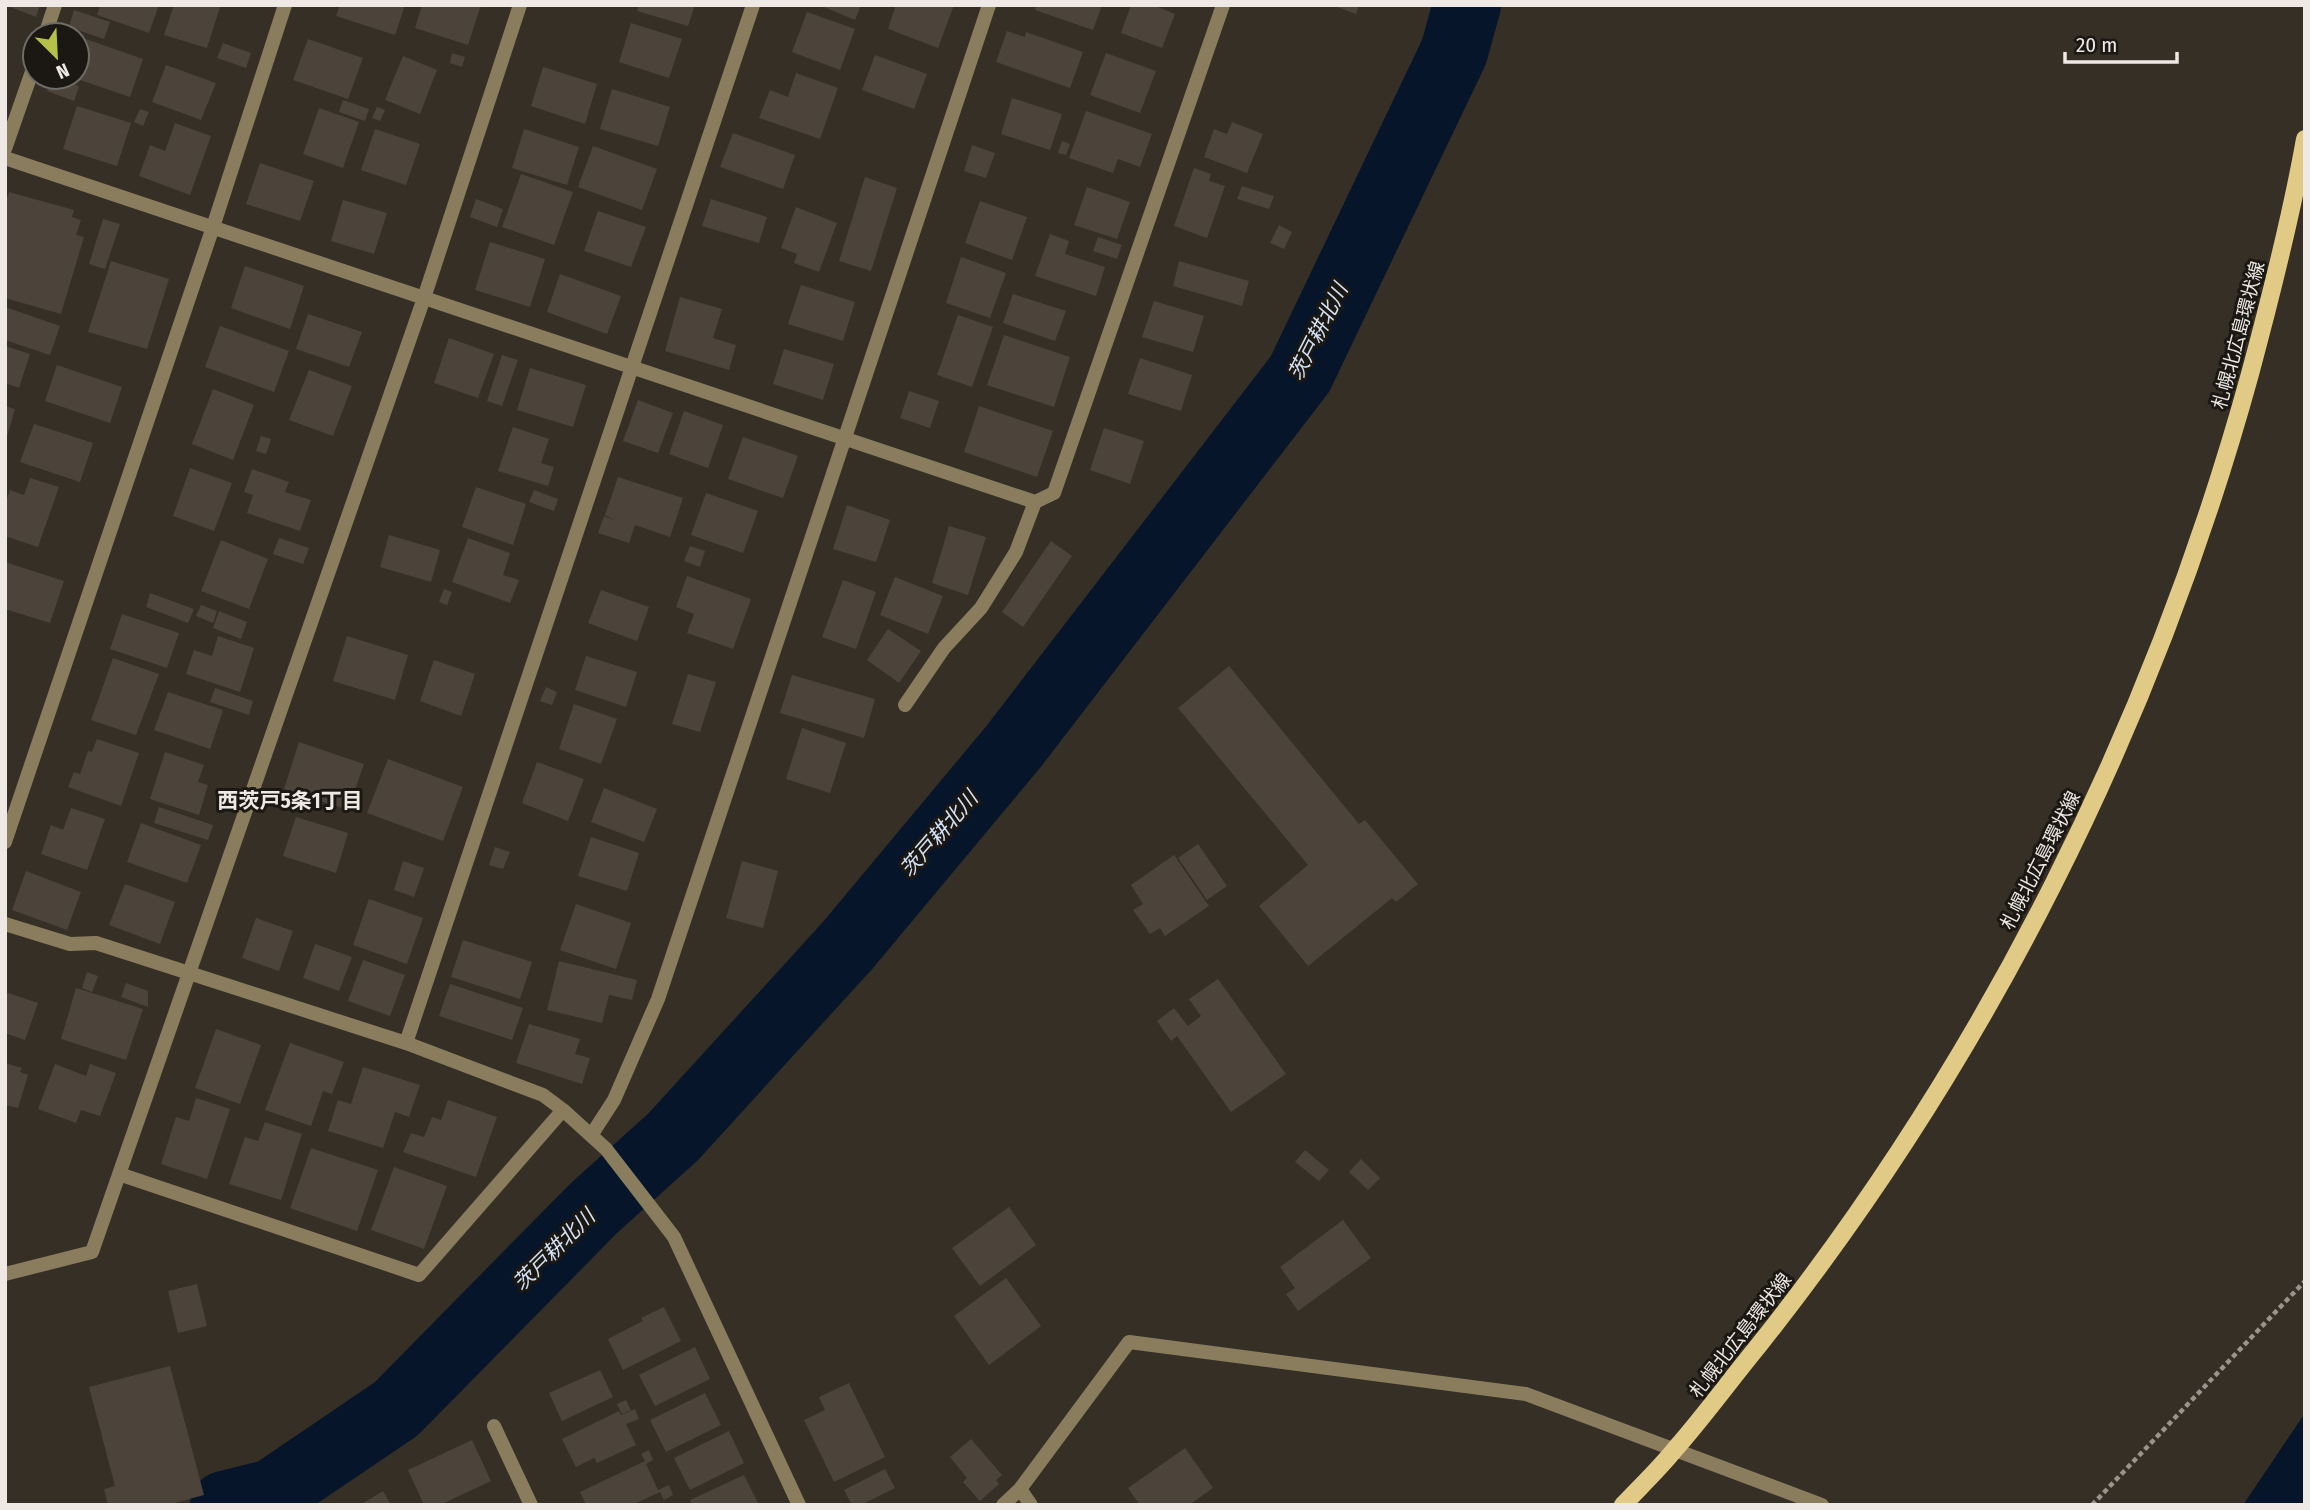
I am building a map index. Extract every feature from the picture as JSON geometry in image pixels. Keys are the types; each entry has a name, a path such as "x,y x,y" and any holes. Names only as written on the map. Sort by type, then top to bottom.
{"main road":[{"name":"札幌北広島環状線","path":"1623,1505 1675,1451 1818,1270 1912,1132 1996,992 2076,843 2141,693 2198,547 2271,297 2305,139"}],"street":[{"path":"5,842 213,227 285,5"},
{"path":"5,1274 92,1252 424,298 520,5"},
{"path":"406,1043 752,5"},
{"path":"592,1134 614,1100 658,999 989,5"},
{"path":"5,158 1035,502 1055,493 1223,5"},
{"path":"5,149 25,91"},
{"path":"905,705 944,648 981,608 1016,552 1035,502"},
{"path":"5,925 71,944 96,943 406,1043 543,1095 592,1134 606,1149 674,1237 799,1505"},
{"path":"119,1174 419,1275 563,1110"},
{"path":"1003,1505 1020,1489 1129,1342 1526,1394 1822,1505"},
{"path":"494,1426 531,1505"},
{"path":"1020,1489 1031,1505"}],"path":[{"path":"2092,1505 2305,1281"}],"water":[{"path":"2305,1413 2305,1505 2243,1505"}],"building":[{"path":"5,5 40,5 36,17"},
{"path":"100,5 159,5 149,33 97,15"},
{"path":"174,5 220,7 207,48 164,35"},
{"path":"340,5 405,5 395,35 336,16"},
{"path":"422,5 481,5 468,45 415,28"},
{"path":"639,5 695,5 688,26 637,11"},
{"path":"819,5 861,5 855,20"},
{"path":"896,5 954,5 938,48 888,29"},
{"path":"1036,5 1102,5 1093,30 1035,10"},
{"path":"1131,5 1153,5 1175,14 1162,48 1121,33"},
{"path":"1332,5 1359,5 1356,14"},
{"path":"74,10 110,22 104,39 91,35 91,21 71,21"},
{"path":"807,12 855,29 840,70 792,52"},
{"path":"631,23 682,39 669,78 619,62"},
{"path":"1007,31 1025,37 1026,32 1083,52 1070,88 996,62"},
{"path":"308,39 363,58 348,99 293,80"},
{"path":"91,41 143,59 130,97 91,84"},
{"path":"223,43 251,53 246,68 217,58"},
{"path":"452,53 465,57 462,67 450,63"},
{"path":"1106,53 1156,71 1140,113 1090,95"},
{"path":"875,55 927,74 914,109 862,90"},
{"path":"403,56 437,70 420,114 385,100"},
{"path":"166,65 216,83 201,120 152,102"},
{"path":"543,67 597,84 585,124 531,106"},
{"path":"796,73 838,88 820,139 759,118 770,90 788,97"},
{"path":"612,89 670,107 658,146 600,129"},
{"path":"47,91 77,91 74,101"},
{"path":"1012,98 1062,114 1050,150 1001,134"},
{"path":"343,100 369,109 365,121 339,112"},
{"path":"77,106 131,123 117,166 63,149"},
{"path":"377,107 385,110 380,121 372,118"},
{"path":"319,108 359,122 343,168 303,154"},
{"path":"140,109 149,112 143,126 134,122"},
{"path":"1086,111 1152,134 1140,167 1118,159 1113,173 1069,158"},
{"path":"1232,122 1263,134 1247,173 1204,157 1214,129 1227,134"},
{"path":"175,123 211,136 190,195 139,176 150,145 165,151"},
{"path":"375,129 420,144 406,185 361,170"},
{"path":"524,129 579,147 567,185 512,168"},
{"path":"733,133 795,155 783,189 720,167"},
{"path":"1062,141 1070,144 1066,155 1058,153"},
{"path":"972,145 995,153 986,178 964,171"},
{"path":"593,146 657,169 642,210 578,187"},
{"path":"260,163 314,181 300,221 246,204"},
{"path":"1194,168 1211,174 1209,181 1225,186 1207,238 1174,226"},
{"path":"521,174 573,192 554,245 502,227"},
{"path":"865,177 897,188 871,271 839,261"},
{"path":"1242,186 1274,196 1269,209 1237,199"},
{"path":"1087,187 1130,202 1117,239 1074,225"},
{"path":"9,192 74,210 72,217 81,220 76,235 84,237 61,314 5,298 5,205"},
{"path":"476,199 503,209 497,227 470,217"},
{"path":"711,199 767,217 759,243 702,226"},
{"path":"343,200 387,213 374,254 331,241"},
{"path":"980,201 1027,217 1012,260 965,243"},
{"path":"796,207 837,223 819,272 794,263 797,254 781,248"},
{"path":"598,211 646,227 631,267 584,251"},
{"path":"103,219 120,224 105,269 89,264"},
{"path":"1279,225 1292,232 1284,249 1270,243"},
{"path":"1050,234 1069,241 1065,254 1105,267 1096,296 1035,276"},
{"path":"1098,237 1122,245 1117,259 1093,251"},
{"path":"490,242 545,259 530,307 475,290"},
{"path":"961,257 1006,273 990,318 946,303"},
{"path":"111,261 169,279 147,349 88,332"},
{"path":"1179,261 1249,281 1242,306 1173,286"},
{"path":"245,266 304,286 290,329 231,308"},
{"path":"560,274 621,296 607,334 547,312"},
{"path":"801,285 855,302 843,341 788,324"},
{"path":"1013,294 1066,311 1055,341 1003,323"},
{"path":"680,297 722,309 713,338 736,345 729,370 665,351"},
{"path":"1154,301 1204,316 1193,352 1142,337"},
{"path":"5,307 60,326 50,355 5,340"},
{"path":"308,314 362,332 349,367 296,349"},
{"path":"958,315 993,327 972,387 937,375"},
{"path":"220,326 289,351 274,392 205,367"},
{"path":"1004,335 1070,357 1054,407 987,385"},
{"path":"449,338 494,354 478,398 434,383"},
{"path":"5,346 30,354 19,388 5,383"},
{"path":"784,349 834,364 823,400 773,384"},
{"path":"502,355 518,360 502,406 487,401"},
{"path":"1140,358 1192,375 1181,411 1128,394"},
{"path":"57,365 122,387 110,423 45,401"},
{"path":"530,368 586,385 573,427 517,410"},
{"path":"309,370 352,386 333,436 289,420"},
{"path":"213,389 254,405 233,460 192,444"},
{"path":"909,391 939,401 930,428 900,418"},
{"path":"638,400 673,413 658,453 623,441"},
{"path":"5,406 15,409 6,440 5,440"},
{"path":"979,406 1053,431 1037,477 964,452"},
{"path":"684,411 723,425 708,468 669,454"},
{"path":"34,424 93,443 80,482 20,462"},
{"path":"513,427 549,439 541,463 554,467 548,486 498,471"},
{"path":"1104,428 1144,441 1130,484 1090,470"},
{"path":"261,436 271,439 266,454 256,451"},
{"path":"743,437 798,456 783,498 728,479"},
{"path":"190,468 232,483 214,531 173,516"},
{"path":"252,469 289,482 285,492 311,500 300,531 247,513 253,495 244,492"},
{"path":"618,477 683,498 670,537 635,525 629,543 598,533 604,516 614,520 605,515"},
{"path":"30,478 59,487 38,547 5,536 5,504 10,490 24,495"},
{"path":"476,487 526,504 513,545 462,527"},
{"path":"534,490 558,499 554,511 529,502"},
{"path":"706,493 758,511 743,553 691,535"},
{"path":"847,505 890,520 876,562 833,549"},
{"path":"949,526 986,537 968,595 932,583"},
{"path":"389,535 440,550 431,582 380,567"},
{"path":"279,538 309,548 303,564 273,554"},
{"path":"468,538 510,553 503,575 519,580 510,603 452,582"},
{"path":"221,540 268,559 249,609 201,591"},
{"path":"1051,541 1072,556 1023,627 1002,612"},
{"path":"690,546 705,551 700,567 684,561"},
{"path":"5,562 64,581 50,623 5,609"},
{"path":"687,576 751,599 733,649 687,633 694,614 676,607"},
{"path":"895,577 943,596 928,634 880,615"},
{"path":"843,580 876,592 856,649 822,637"},
{"path":"444,589 452,592 447,605 439,602"},
{"path":"601,590 649,607 637,641 588,623"},
{"path":"150,593 194,609 188,623 146,607"},
{"path":"201,605 217,611 213,623 196,616"},
{"path":"219,611 247,622 241,639 213,628"},
{"path":"122,614 179,633 167,668 110,649"},
{"path":"888,629 921,651 899,683 867,660"},
{"path":"218,636 254,648 240,692 186,674 194,650 212,656"},
{"path":"347,636 408,655 395,700 333,681"},
{"path":"586,656 637,672 626,707 575,690"},
{"path":"113,658 159,674 136,735 91,720"},
{"path":"434,660 475,674 461,716 420,701"},
{"path":"1229,666 1359,824 1365,820 1418,884 1396,902 1392,898 1308,966 1259,906 1308,865 1178,708"},
{"path":"688,674 716,682 700,732 672,724"},
{"path":"792,675 875,699 864,738 780,713"},
{"path":"546,687 557,692 552,705 540,701"},
{"path":"215,688 253,701 249,715 210,702"},
{"path":"168,692 223,710 210,749 154,730"},
{"path":"574,704 617,719 601,764 559,749"},
{"path":"802,728 846,743 830,793 786,779"},
{"path":"97,739 139,753 121,806 68,787 74,772 80,774 88,751 92,752"},
{"path":"299,742 364,764 348,810 284,789"},
{"path":"165,752 204,765 198,782 208,785 199,815 150,799"},
{"path":"388,759 463,787 443,841 367,813"},
{"path":"537,762 584,779 568,821 522,803"},
{"path":"604,788 657,809 644,842 591,822"},
{"path":"159,807 213,825 208,840 154,823"},
{"path":"71,808 105,819 87,870 41,854 51,825 63,830"},
{"path":"296,817 348,833 336,873 283,856"},
{"path":"141,823 201,845 187,883 127,862"},
{"path":"591,837 639,853 627,891 578,876"},
{"path":"1198,844 1227,886 1207,900 1178,858"},
{"path":"495,847 510,852 503,869 489,865"},
{"path":"1174,855 1209,906 1165,936 1160,928 1150,934 1133,910 1143,904 1131,885"},
{"path":"403,861 424,868 414,897 394,890"},
{"path":"742,861 778,871 763,928 726,918"},
{"path":"26,871 81,892 67,930 12,910"},
{"path":"125,884 175,902 160,944 109,925"},
{"path":"369,899 423,918 407,964 353,945"},
{"path":"576,904 631,923 616,969 560,950"},
{"path":"256,918 293,931 279,971 242,958"},
{"path":"463,940 532,962 520,999 451,977"},
{"path":"315,944 352,957 339,991 303,978"},
{"path":"363,960 405,975 390,1016 348,1001"},
{"path":"559,961 637,980 632,1000 609,995 602,1023 547,1010"},
{"path":"87,972 98,976 92,992 82,988"},
{"path":"1218,979 1286,1074 1231,1112 1177,1036 1171,1041 1157,1021 1174,1008 1188,1026 1201,1016 1189,999"},
{"path":"126,983 148,991 148,1007 121,997"},
{"path":"450,984 523,1008 512,1040 439,1016"},
{"path":"76,988 143,1009 126,1060 61,1039"},
{"path":"5,992 38,1003 25,1040 5,1033"},
{"path":"529,1024 580,1039 575,1054 590,1058 582,1084 516,1063"},
{"path":"216,1029 261,1045 240,1104 195,1088"},
{"path":"290,1043 344,1062 332,1094 323,1091 311,1126 265,1110"},
{"path":"5,1063 22,1068 20,1072 28,1075 18,1108 5,1105"},
{"path":"55,1064 86,1076 90,1064 116,1073 100,1116 81,1110 76,1123 38,1109"},
{"path":"363,1067 420,1085 409,1117 395,1112 383,1148 328,1131 338,1100 351,1104"},
{"path":"196,1098 230,1109 207,1179 161,1164 176,1117 189,1121"},
{"path":"448,1100 497,1117 476,1177 403,1152 411,1133 424,1137 432,1117 441,1120"},
{"path":"265,1122 302,1134 281,1200 229,1184 245,1137 258,1141"},
{"path":"311,1148 378,1170 357,1231 290,1208"},
{"path":"1305,1150 1329,1170 1319,1181 1295,1162"},
{"path":"1361,1159 1380,1178 1368,1190 1349,1172"},
{"path":"394,1167 447,1186 424,1249 371,1230"},
{"path":"1009,1207 1036,1245 980,1286 952,1248"},
{"path":"1343,1220 1371,1258 1298,1311 1286,1294 1295,1288 1280,1267"},
{"path":"1006,1278 1041,1326 989,1365 954,1316"},
{"path":"197,1284 207,1326 178,1333 168,1291"},
{"path":"664,1307 681,1341 623,1370 608,1339"},
{"path":"695,1347 710,1379 655,1406 639,1375"},
{"path":"170,1366 204,1495 167,1505 108,1505 104,1489 115,1486 89,1387"},
{"path":"600,1370 613,1397 562,1421 549,1393"},
{"path":"849,1383 885,1457 834,1482 804,1420 825,1410 819,1397"},
{"path":"705,1393 721,1425 666,1452 650,1420"},
{"path":"626,1400 631,1410 622,1414 617,1404"},
{"path":"635,1409 639,1419 626,1424 636,1445 597,1463 594,1458 576,1467 562,1439 619,1411 621,1415"},
{"path":"729,1431 744,1463 690,1490 674,1458"},
{"path":"971,1439 1002,1475 996,1480 999,1484 980,1501 963,1482 967,1478 950,1457"},
{"path":"472,1440 491,1481 440,1505 424,1505 408,1470"},
{"path":"1185,1448 1213,1488 1189,1505 1140,1505 1128,1488"},
{"path":"649,1450 653,1460 646,1464 658,1490 669,1485 673,1495 664,1500 660,1492 632,1505 586,1505 580,1492 645,1461 641,1454"},
{"path":"885,1469 895,1488 861,1505 852,1505 844,1490"},
{"path":"744,1475 759,1505 692,1505 690,1500"},
{"path":"383,1491 391,1505 360,1505"}],"waterway":[{"name":"茨戸耕北川","path":"224,1505 272,1493 396,1409 594,1208 673,1137 848,945 1014,746 1300,374 1454,52 1467,5"}],"district":[{"name":"西茨戸5条1丁目","path":"290,801"}]}
